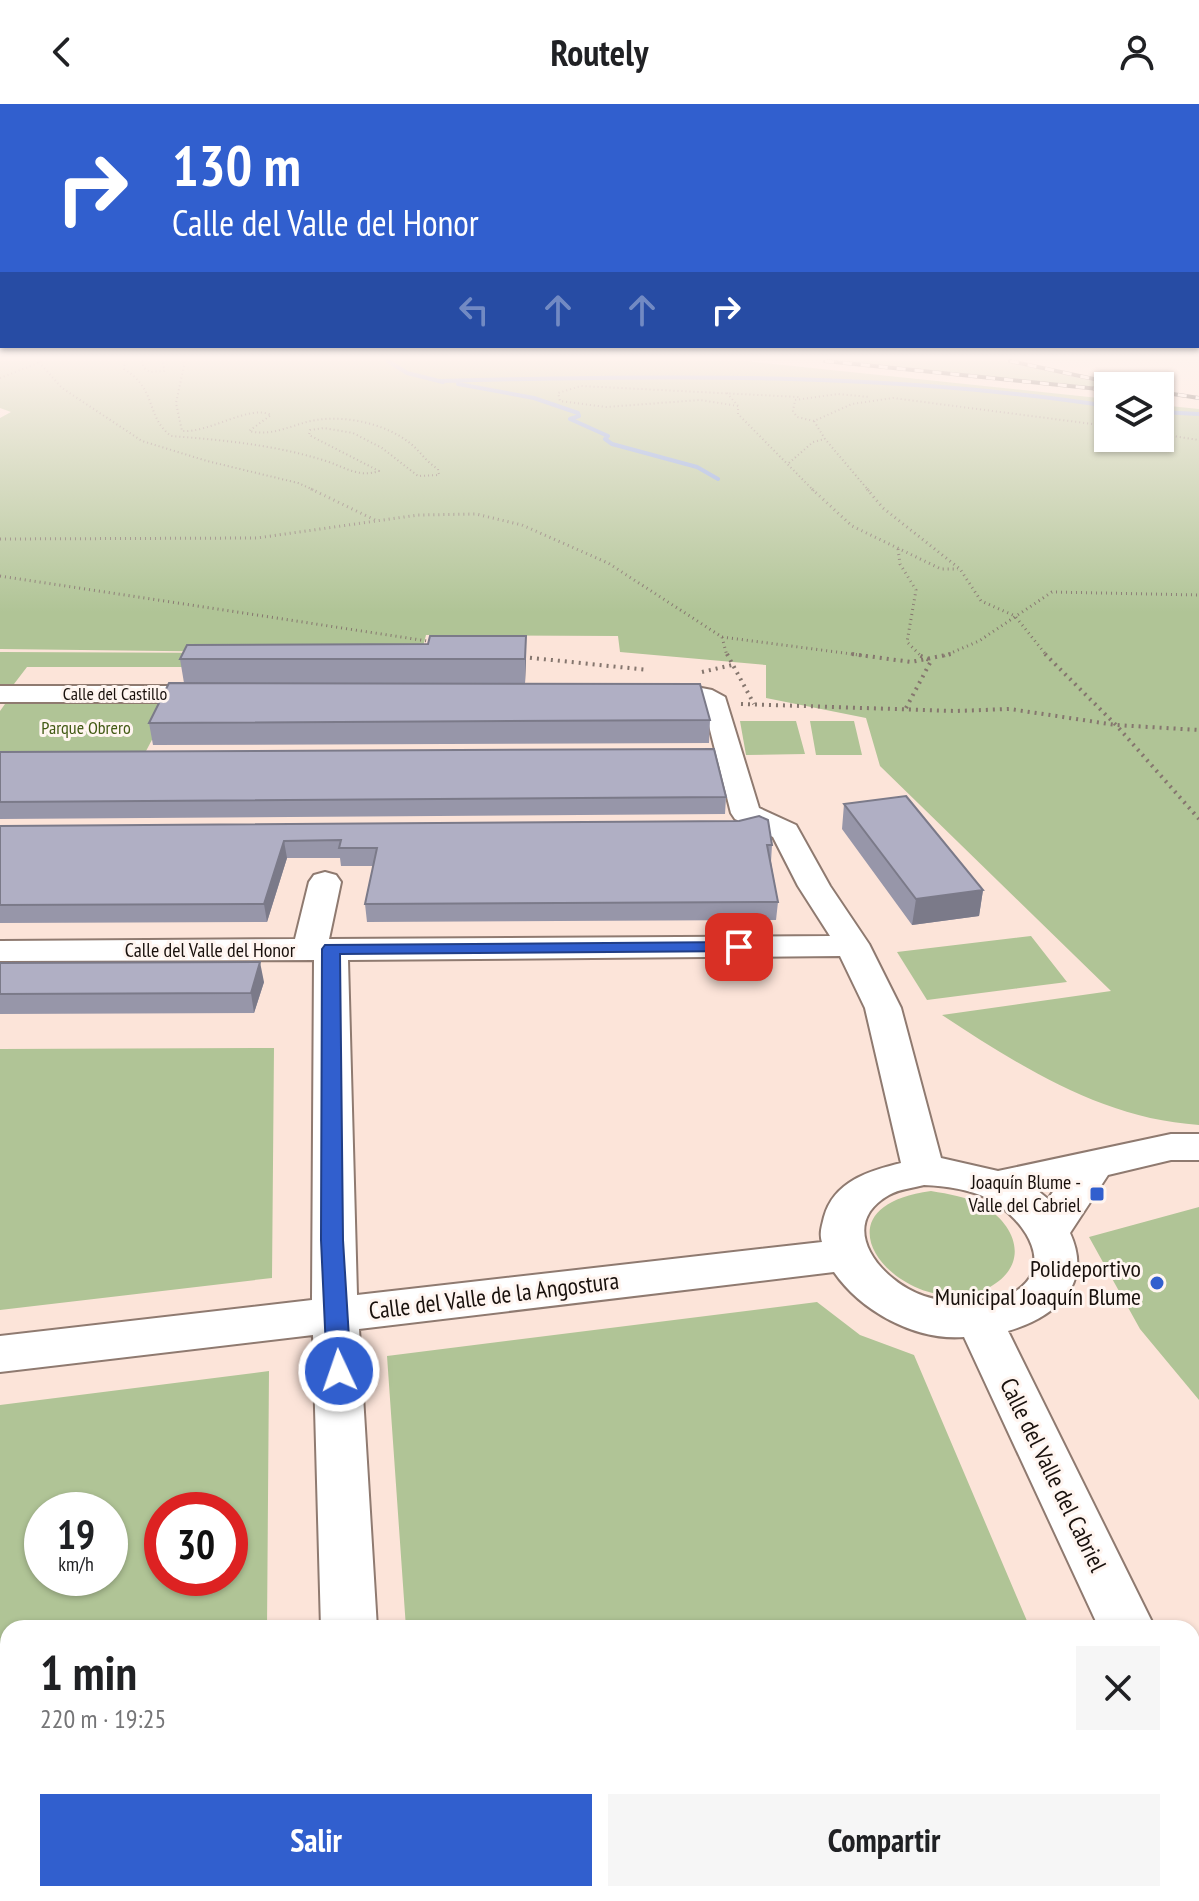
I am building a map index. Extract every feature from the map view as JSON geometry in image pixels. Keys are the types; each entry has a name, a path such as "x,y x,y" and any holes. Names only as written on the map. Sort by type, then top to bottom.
{"street":[{"path":"634,694 709,691 731,754 737,791 746,813 785,831 814,886 852,944 883,1008 924,1171"},
{"name":"Calle del Castillo","path":"0,694 239,694"},
{"path":"700,755 731,754"},
{"path":"722,826 738,826 759,820"},
{"path":"325,882 320,949 349,1620"},
{"name":"Calle del Valle del Honor","path":"0,951 852,944"},
{"path":"997,1185 1171,1147 1199,1147"},
{"path":"1049,1230 1093,1165"},
{"path":"924,1171 968,1175 997,1185 1028,1204 1049,1230 1058,1260 1049,1288 1024,1310 980,1322 943,1321 900,1308 866,1285 845,1255 841,1228 850,1204 871,1185 901,1173 924,1171"},
{"name":"Calle del Valle de la Angostura","path":"0,1354 845,1255"},
{"name":"Calle del Valle del Cabriel","path":"980,1322 1123,1620"}],"path":[{"path":"155,445 298,483 376,521"},
{"path":"236,445 295,453 330,462 358,475 379,471 328,445"},
{"path":"374,445 386,450 418,476 439,475 438,469 422,460 413,445"},
{"path":"770,445 789,463 794,473 852,526 941,569 960,569"},
{"path":"789,463 810,445"},
{"path":"830,445 883,508 960,569 981,601 1015,616 1049,659 1116,725 1199,819"},
{"path":"0,539 257,538 418,515 476,514 522,525 608,563 722,637 911,662 931,661 961,651 1039,597 1052,592 1199,595"},
{"path":"898,549 900,564 916,590 907,642 917,654 931,661"},
{"path":"0,576 438,643"},
{"path":"722,637 732,665 754,704"},
{"path":"520,656 658,671"},
{"path":"906,708 931,661"},
{"path":"732,665 709,691 754,704 955,711 1010,709 1116,725 1199,730"}],"green space":[{"path":"0,445 1094,445 1094,452 1174,452 1174,445 1199,445 1199,1125 1129,1113 1096,1101 1033,1071 942,1015 1111,991 880,766 866,718 766,698 766,665 620,652 618,636 426,635 420,659 246,652 0,649"},
{"path":"0,652 244,653 231,682 184,683 191,667 27,667 14,684 0,684"},
{"name":"Parque Obrero","path":"5,704 171,704 146,751 0,752 0,711"},
{"path":"740,721 796,721 805,754 746,755"},
{"path":"810,721 854,721 862,755 816,755"},
{"path":"1031,936 1067,982 927,1000 897,952"},
{"path":"274,1048 272,1278 0,1310 0,1049"},
{"path":"931,1191 978,1203 1005,1224 1014,1246 1014,1257 1002,1278 990,1287 960,1296 929,1292 902,1280 881,1262 870,1240 873,1220 892,1202"},
{"name":"Polideportivo Municipal Joaquín Blume","path":"1199,1207 1199,1400 1140,1329 1089,1237"},
{"path":"817,1302 860,1335 914,1355 1027,1620 405,1620 387,1356"},
{"path":"269,1371 267,1620 0,1620 0,1405"}],"building":[{"path":"430,636 526,636 525,659 180,659 187,645 428,644"},
{"path":"169,683 700,684 710,720 149,723"},
{"path":"714,749 726,797 0,802 0,752"},
{"path":"906,796 983,890 916,899 844,804"},
{"path":"759,816 768,820 772,845 767,845 778,902 365,904 377,848 339,848 341,840 284,841 264,904 0,905 0,826 739,821"},
{"path":"260,962 251,993 0,994 0,963"}],"waterway":[{"path":"615,445 697,467 718,479"}],"place":[{"name":"Joaquín Blume - Valle del Cabriel","path":"1097,1194"},
{"name":"Polideportivo Municipal Joaquín Blume","path":"1157,1283"}],"route":[{"path":"339,1371 332,1240 331,949 739,947"}]}
